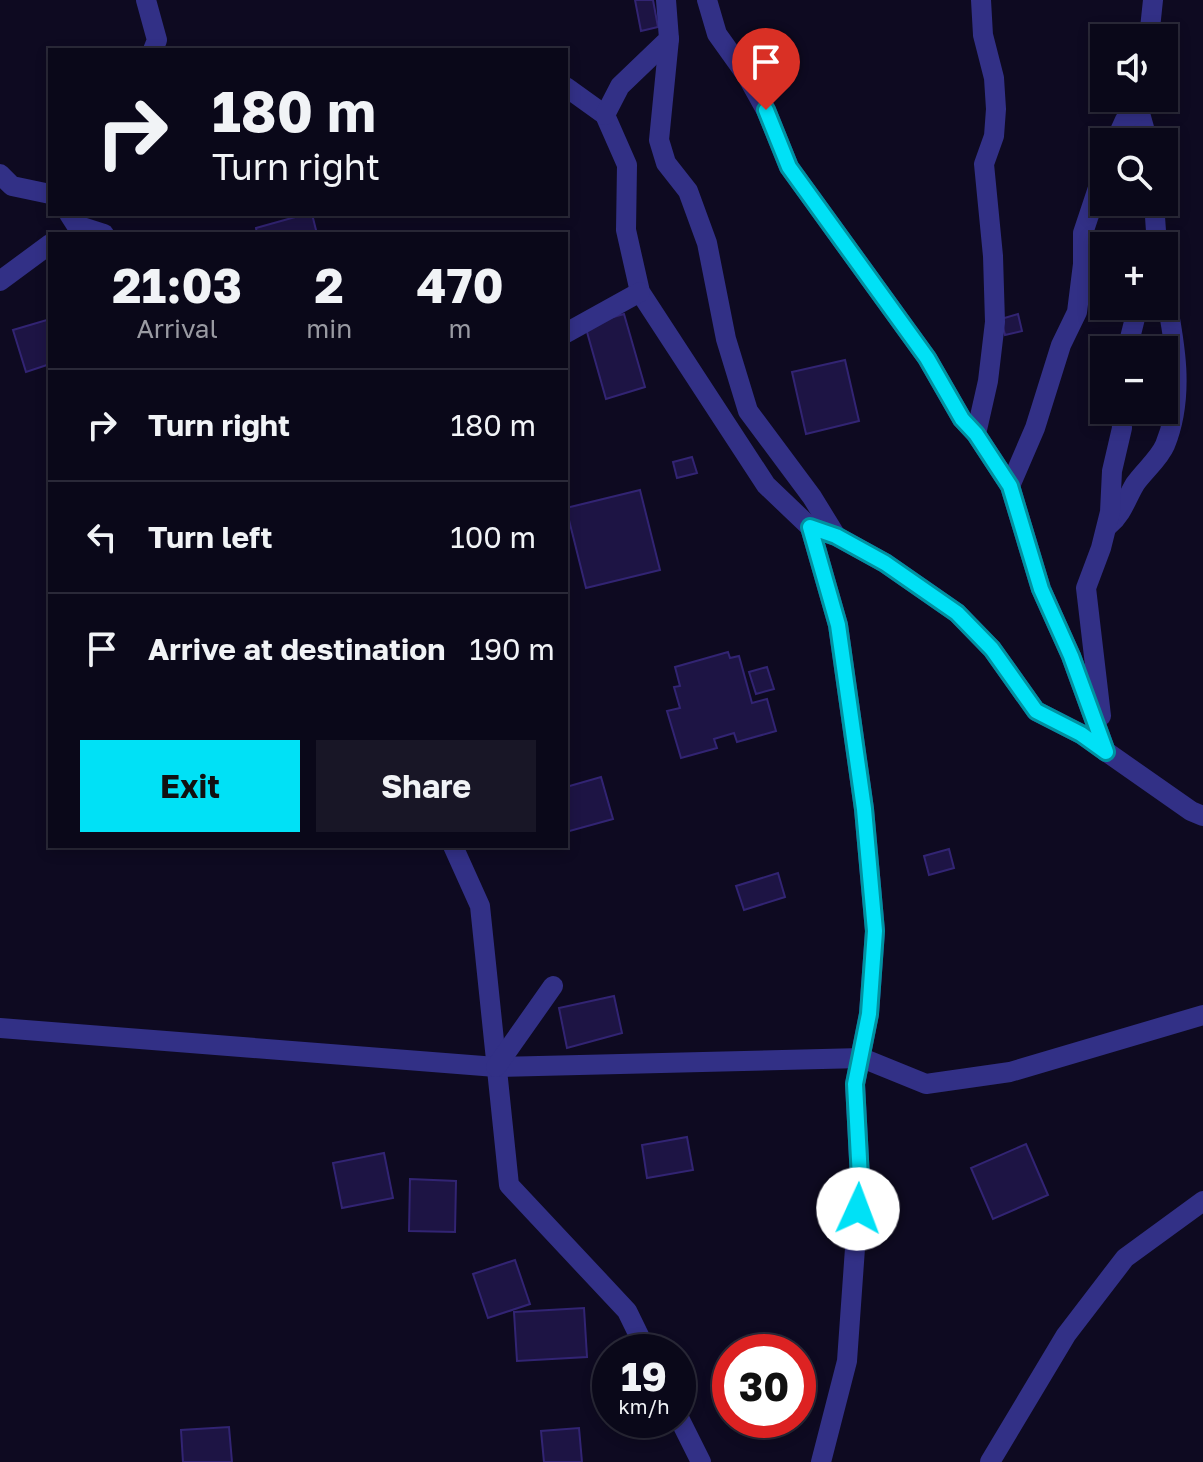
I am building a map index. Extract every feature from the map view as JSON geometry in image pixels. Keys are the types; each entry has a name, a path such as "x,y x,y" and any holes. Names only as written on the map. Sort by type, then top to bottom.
{"street":[{"path":"146,0 157,40 154,48"},
{"path":"666,0 669,39 659,140 666,163 688,191 707,243 726,339 748,411 812,497 836,536"},
{"path":"707,0 717,34 747,76 766,110 789,167 927,358 962,419 976,434 1010,486 1041,589 1071,656 1106,752"},
{"path":"976,434 988,381 995,322 993,256 984,164 994,136 996,109 994,78 983,35 981,0"},
{"path":"1150,24 1153,0"},
{"path":"605,115 620,86 669,39"},
{"path":"568,88 605,115 627,165 626,230 640,292 766,485 810,527 836,536 885,563 957,613 992,649 1036,711 1081,734 1191,811 1203,816"},
{"path":"0,174 12,186 48,194"},
{"path":"1010,486 1035,428 1061,345 1077,312 1083,233 1090,212"},
{"path":"74,222 99,232"},
{"path":"0,281 48,245"},
{"path":"575,322 640,292"},
{"path":"1106,528 1120,516 1135,485 1165,447 1175,404 1176,354 1170,320"},
{"path":"1106,752 1086,588 1106,528 1112,471 1122,424"},
{"path":"810,527 838,625 864,809 875,931 869,1014 855,1084 860,1178 847,1361 821,1462"},
{"path":"454,848 480,906 509,1185 627,1311 638,1334"},
{"path":"496,1067 553,986"},
{"path":"0,1028 496,1067 862,1058 926,1084 1010,1072 1203,1015"},
{"path":"990,1462 1066,1335 1125,1258 1203,1201"},
{"path":"689,1438 701,1462"}],"building":[{"path":"635,0 653,0 658,27 641,31"},
{"path":"299,216 312,216 316,232 257,232 256,228"},
{"path":"624,314 645,387 606,399 585,325"},
{"path":"1018,314 1022,331 1005,335 1001,319"},
{"path":"48,320 48,365 26,372 13,330"},
{"path":"845,360 859,421 806,434 792,372"},
{"path":"692,457 697,473 677,478 673,462"},
{"path":"640,490 660,570 586,588 568,508"},
{"path":"728,652 730,658 739,656 752,703 767,699 776,731 737,742 734,733 714,739 717,748 681,758 667,711 680,708 674,687 680,686 675,667"},
{"path":"767,667 774,689 756,694 749,672"},
{"path":"601,777 613,819 568,831 568,786"},
{"path":"949,849 954,868 929,875 924,856"},
{"path":"778,873 785,897 744,910 736,886"},
{"path":"614,996 622,1033 567,1048 559,1008"},
{"path":"687,1137 693,1170 647,1178 642,1145"},
{"path":"1026,1144 1048,1195 993,1219 971,1168"},
{"path":"384,1153 393,1198 342,1208 333,1163"},
{"path":"410,1179 456,1181 455,1232 409,1231"},
{"path":"515,1260 530,1304 488,1318 473,1274"},
{"path":"584,1308 587,1357 517,1361 514,1312"},
{"path":"229,1427 232,1462 183,1462 181,1430"},
{"path":"579,1428 582,1462 544,1462 541,1431"}],"route":[{"path":"766,110 789,167 927,358 962,419 976,434 1010,486 1024,524 1041,589 1071,656 1106,752 1081,734 1036,711 992,649 957,613 885,563 836,536 810,527 838,625 864,809 875,931 869,1014 855,1084 860,1178 858,1209"}]}
